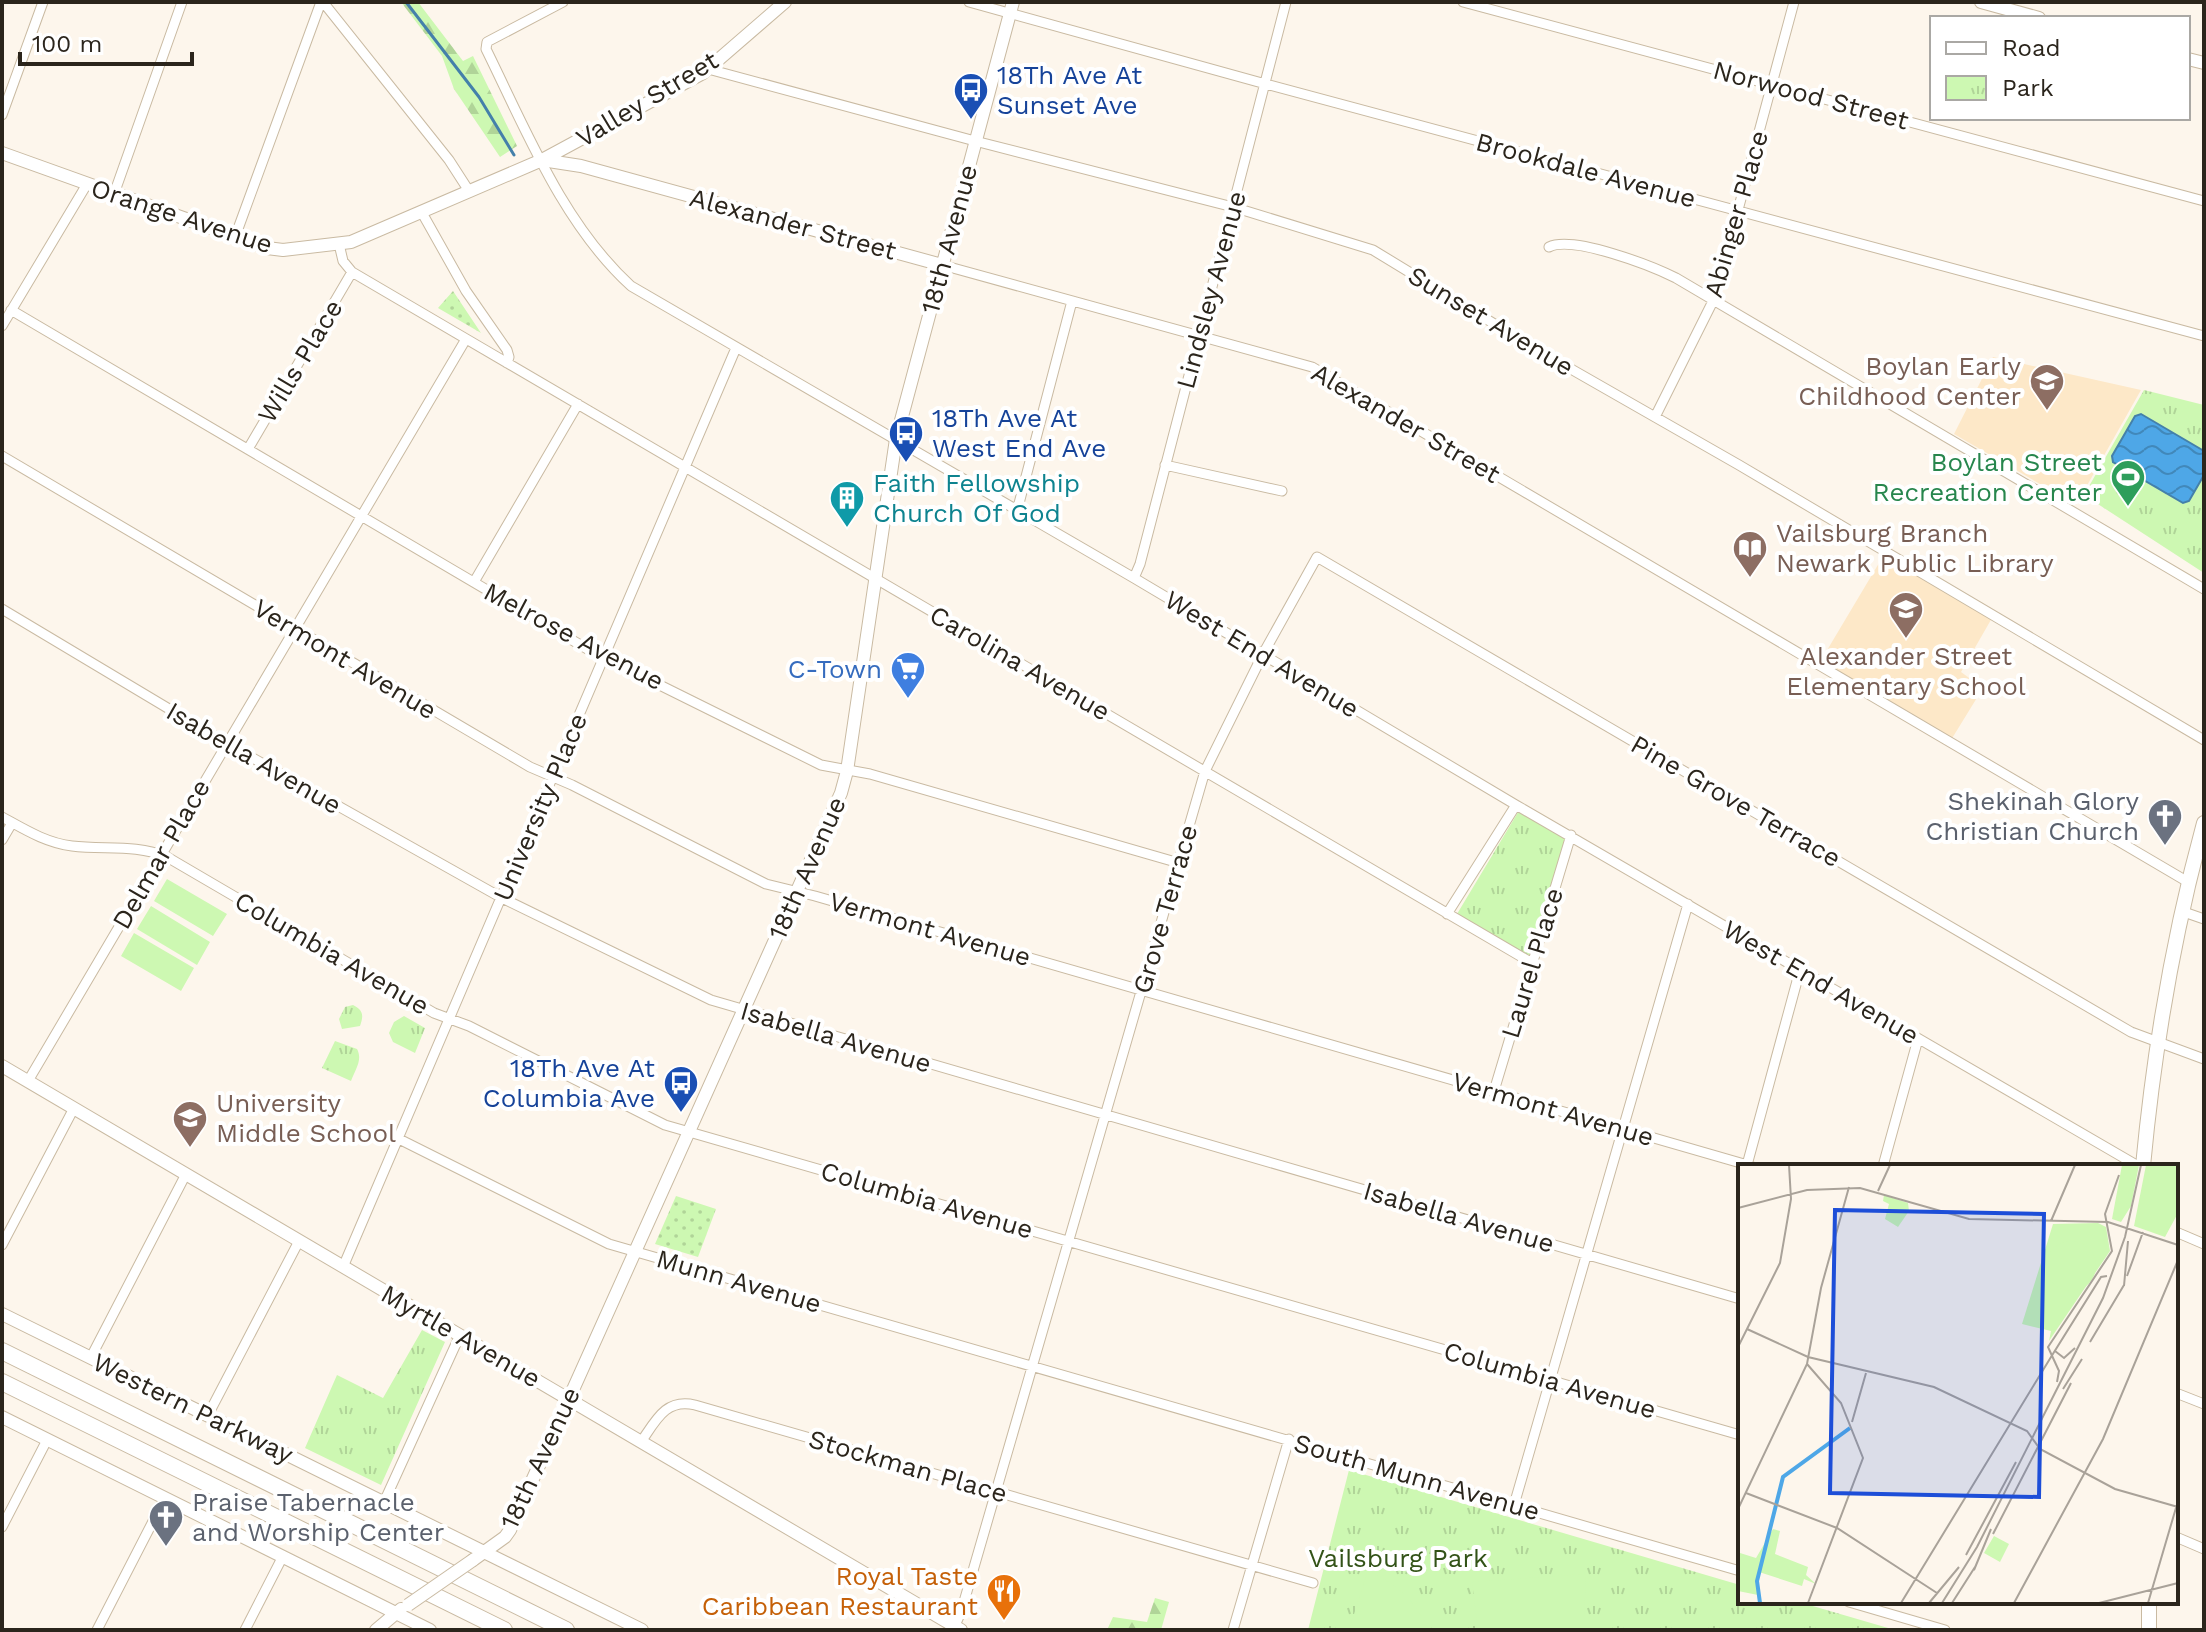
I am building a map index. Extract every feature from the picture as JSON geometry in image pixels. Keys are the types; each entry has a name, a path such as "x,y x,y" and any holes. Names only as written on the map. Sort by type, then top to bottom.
{"highway":[{"path":"2,1351 566,1630"},
{"path":"2,1382 504,1630"}],"main road":[{"name":"Valley Street","path":"542,160 708,69 785,2"},
{"path":"1981,2 2032,16"},
{"name":"18th Avenue","path":"376,1630 505,1537 510,1530 841,793 847,771 896,439 1011,8"},
{"name":"Orange Avenue","path":"2,153 275,249 339,244 542,160"},
{"name":"Alexander Street","path":"542,160 581,166 942,265"},
{"path":"2141,1164 2157,1043 2181,911 2204,823"},
{"name":"Myrtle Avenue","path":"2,1066 956,1629"},
{"name":"Western Parkway","path":"2,1314 642,1630"},
{"path":"2,1417 430,1630"},
{"path":"2149,1604 2149,1630"}],"street":[{"path":"2,115 43,2"},
{"path":"114,194 182,2"},
{"path":"322,2 449,160 469,191"},
{"path":"235,237 322,2"},
{"name":"West End Avenue","path":"563,2 485,45 576,222 612,268 631,286 1134,578 1516,805 2137,1164"},
{"name":"Brookdale Avenue","path":"969,2 1011,8 1265,84 2204,336"},
{"name":"Lindsley Avenue","path":"1134,578 1286,2"},
{"name":"Norwood Street","path":"1463,2 2204,201"},
{"name":"Abinger Place","path":"1655,417 1714,299 1794,2"},
{"name":"Sunset Avenue","path":"708,69 1233,207 1373,250 1529,345 2204,740"},
{"path":"2,326 87,184"},
{"path":"421,211 466,291 507,350 507,363"},
{"path":"339,244 343,261 352,272"},
{"path":"1549,247 1571,244 1635,259 1676,278 2204,589"},
{"name":"Alexander Street","path":"942,265 1312,367 2188,882"},
{"name":"Carolina Avenue","path":"352,272 1532,963"},
{"name":"Wills Place","path":"248,449 352,272"},
{"path":"1017,511 1072,301"},
{"name":"Melrose Avenue","path":"11,310 605,657 821,765 870,774 1179,863"},
{"name":"Delmar Place","path":"28,1081 466,339"},
{"name":"University Place","path":"343,1267 736,348"},
{"path":"474,582 578,404"},
{"name":"Vermont Avenue","path":"2,456 530,767 766,884 1745,1164"},
{"path":"1165,465 1282,491"},
{"name":"Grove Terrace","path":"956,1629 1205,771 1263,654 1317,557"},
{"name":"Pine Grove Terrace","path":"1317,557 2131,1032 2204,1059"},
{"name":"Isabella Avenue","path":"2,609 226,743 502,898 700,996 1738,1298"},
{"path":"1447,914 1516,805"},
{"name":"Columbia Avenue","path":"2,817 61,844 125,847 161,854 434,1013 469,1026 659,1122 1738,1434"},
{"path":"2,840 12,823"},
{"name":"Laurel Place","path":"1494,1091 1571,835"},
{"path":"1514,1505 1688,904"},
{"path":"2181,911 2204,919"},
{"path":"1749,1164 1800,970"},
{"path":"1884,1164 1918,1039"},
{"path":"2,1245 74,1108"},
{"name":"Munn Avenue","path":"399,1139 603,1241 1095,1383"},
{"path":"91,1357 186,1174"},
{"path":"2178,1233 2204,1244"},
{"path":"208,1415 299,1241"},
{"path":"384,1502 460,1335"},
{"name":"South Munn Avenue","path":"1095,1383 1738,1570"},
{"path":"2178,1394 2204,1404"},
{"name":"Stockman Place","path":"641,1442 666,1408 677,1403 689,1403 1313,1583"},
{"path":"1233,1630 1289,1439"},
{"path":"2,1527 47,1440"},
{"path":"97,1630 165,1498"},
{"path":"2178,1538 2204,1549"},
{"path":"245,1630 283,1556"},
{"path":"1856,1604 1945,1630"}],"shaded area":[{"name":"Boylan Early Childhood Center","path":"1993,357 2141,390 2076,505 1954,434"},
{"name":"Alexander Street Elementary School","path":"1885,553 1992,618 1961,672 1983,688 1951,740 1820,662"}],"green space":[{"path":"401,2 418,2 463,61 473,56 517,146 500,157 454,89 442,56"},
{"path":"453,291 481,333 438,308"},
{"path":"2144,390 2204,405 2204,573 2084,495"},
{"path":"1520,809 1567,837 1530,958 1457,914"},
{"path":"167,879 227,914 213,936 154,901"},
{"path":"151,906 210,942 197,965 137,929"},
{"path":"134,933 194,968 181,991 121,956"},
{"path":"353,1005 362,1013 360,1026 342,1029 339,1019 345,1007"},
{"path":"404,1016 425,1028 415,1053 393,1042 389,1033 394,1022"},
{"path":"335,1041 357,1049 359,1053 351,1081 322,1068"},
{"path":"676,1196 716,1209 698,1257 655,1244"},
{"path":"422,1330 445,1342 381,1485 305,1448 337,1375 383,1398"},
{"name":"Vailsburg Park","path":"1349,1470 1738,1584 1738,1604 1806,1604 1895,1630 1308,1630"},
{"path":"1368,1570 1404,1594 1429,1630 1349,1630"},
{"path":"1586,1574 1584,1619 1579,1630 1478,1630 1472,1582"},
{"path":"1155,1598 1169,1602 1161,1630 1107,1630 1113,1617 1147,1622"}],"water":[{"path":"2141,414 2204,451 2204,475 2189,501 2183,503 2113,462 2112,456 2135,416"}],"waterway":[{"path":"406,2 479,97 514,155"}],"place":[{"name":"18Th Ave At Sunset Ave","path":"971,121"},
{"name":"Boylan Early Childhood Center","path":"2047,412"},
{"name":"18Th Ave At West End Ave","path":"906,464"},
{"name":"Boylan Street Recreation Center","path":"2128,508"},
{"name":"Faith Fellowship Church Of God","path":"847,529"},
{"name":"Vailsburg Branch Newark Public Library","path":"1750,579"},
{"name":"Alexander Street Elementary School","path":"1906,640"},
{"name":"C-Town","path":"908,700"},
{"name":"Shekinah Glory Christian Church","path":"2165,847"},
{"name":"18Th Ave At Columbia Ave","path":"681,1114"},
{"name":"University Middle School","path":"190,1149"},
{"name":"Praise Tabernacle and Worship Center","path":"166,1548"},
{"name":"Royal Taste Caribbean Restaurant","path":"1004,1622"}]}
